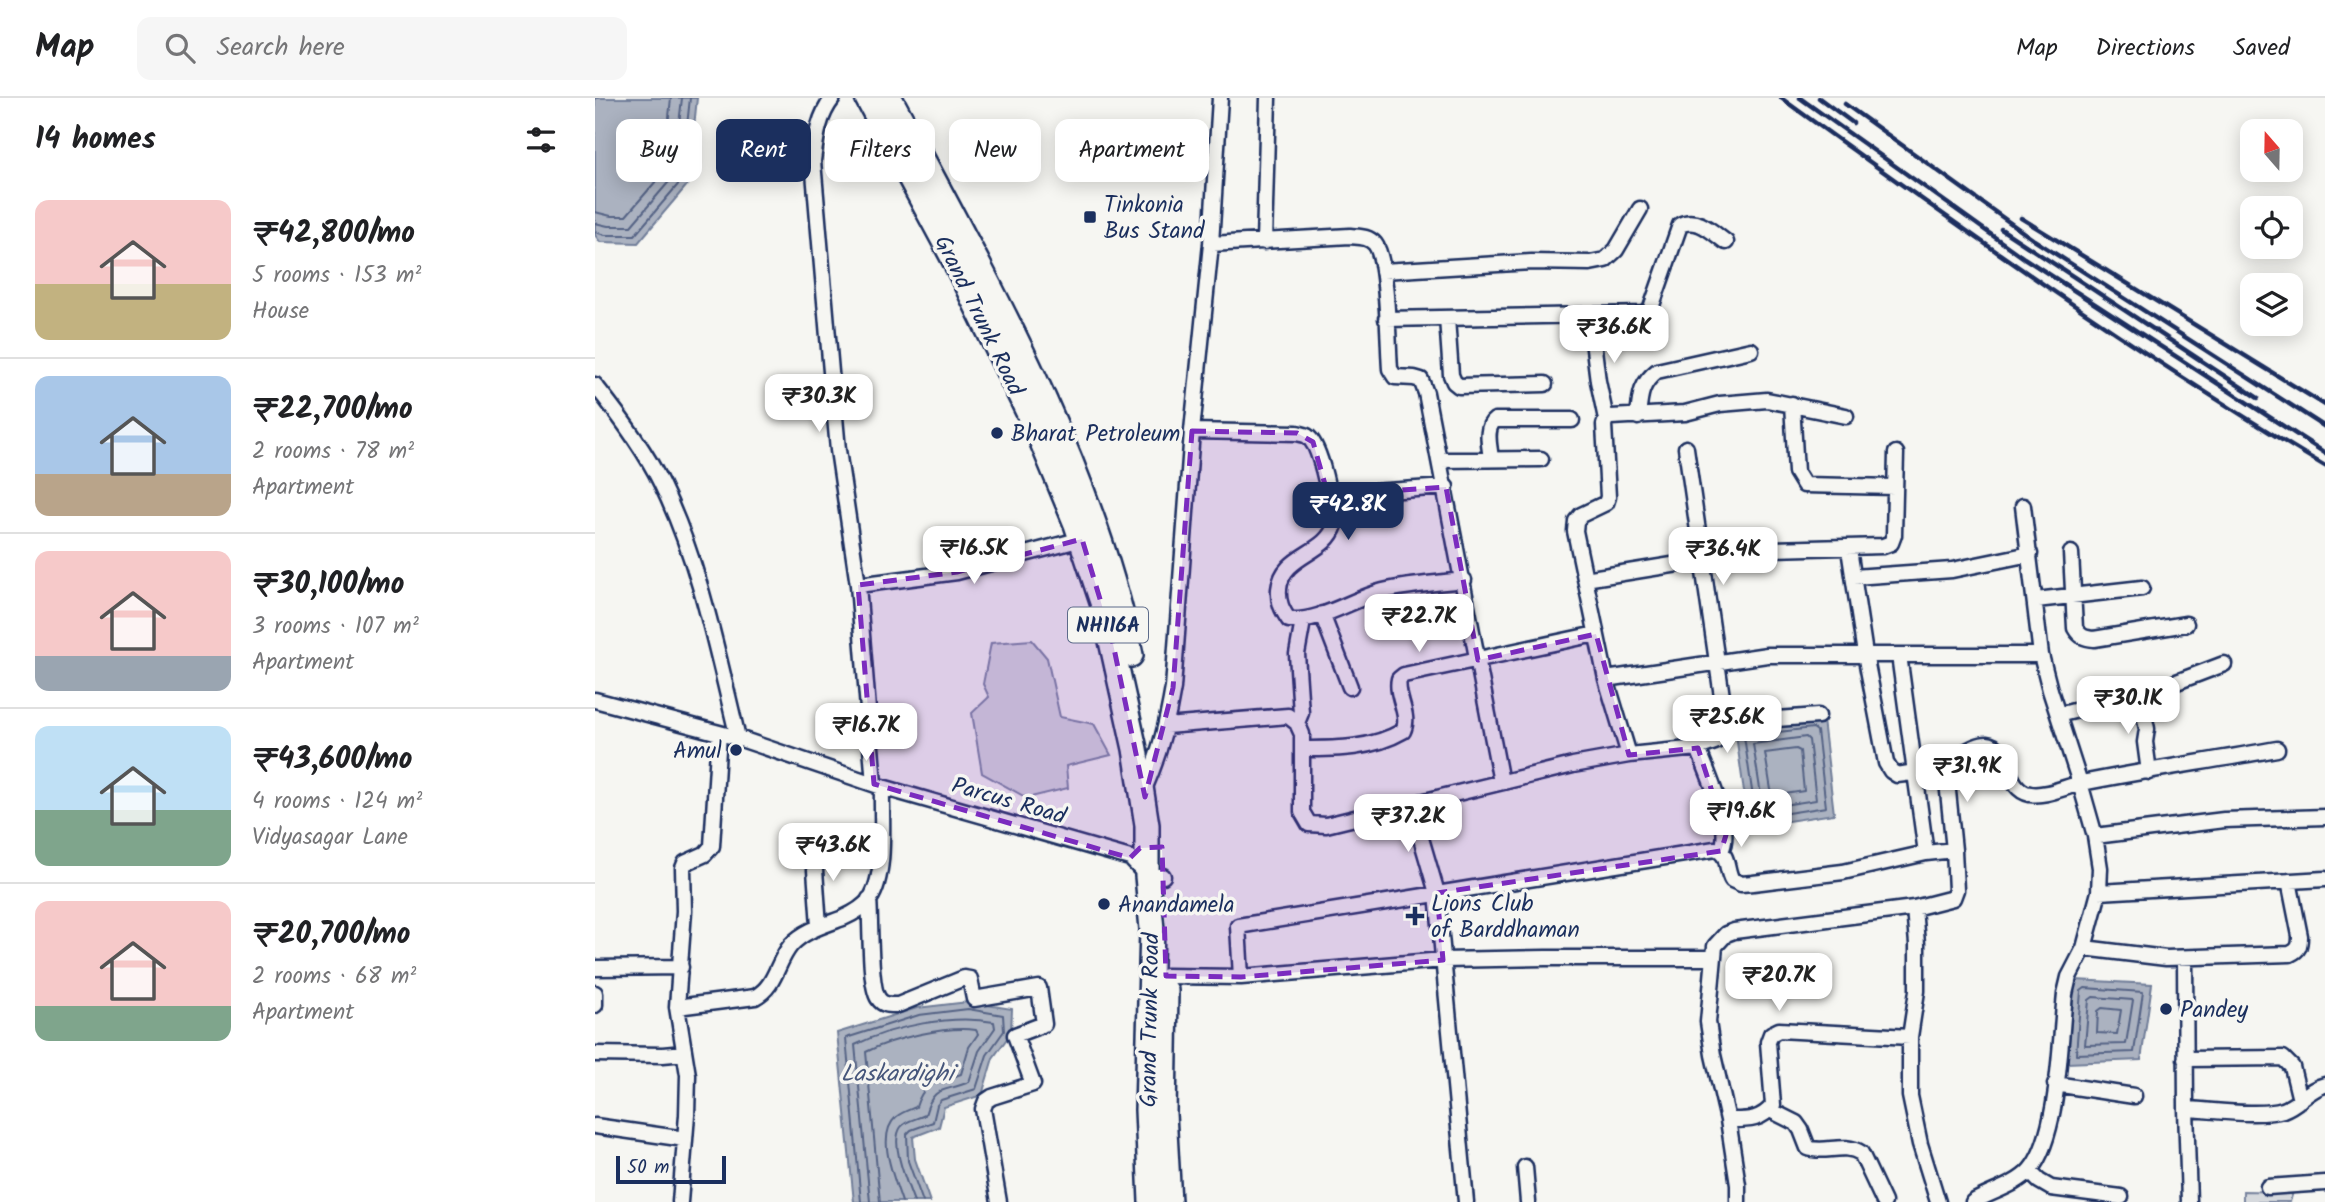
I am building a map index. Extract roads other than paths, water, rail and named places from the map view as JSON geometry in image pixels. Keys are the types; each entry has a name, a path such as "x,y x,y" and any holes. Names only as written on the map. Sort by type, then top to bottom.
{"highway":[{"name":"Grand Trunk Road","path":"867,98 953,258 1039,435 1082,539 1112,639 1143,791 1146,851 1155,876 1167,976 1164,1114 1169,1202"},
{"name":"Grand Trunk Road","path":"890,98 1029,367 1081,489 1104,555 1122,613 1153,770 1146,851"},
{"name":"Grand Trunk Road","path":"1151,1202 1147,1110 1155,876"}],"street":[{"path":"833,98 825,108 816,133 813,161 838,450 858,585 878,786 881,855 878,878 869,900 872,972 875,991 880,1001 888,1005 898,1005 964,978 970,979 972,983 974,999 1039,988 1044,1024 1015,1035 1033,1084 992,1097 986,1101 983,1110 999,1202"},
{"path":"1143,791 1153,770 1166,726 1173,688 1192,431 1211,244 1220,98"},
{"path":"1264,242 1268,98"},
{"path":"1383,271 1531,262 1590,263 1605,260 1616,250 1640,209"},
{"path":"1386,319 1646,314 1651,308 1680,225 1692,221 1698,223 1726,242"},
{"path":"1211,244 1350,236 1366,237 1378,250 1383,271 1391,374 1395,377 1414,377 1421,380 1423,385 1464,580 1501,782"},
{"path":"1590,317 1606,419 1604,425 1608,497 1605,503 1581,515 1576,521 1606,679 1629,755"},
{"path":"1447,318 1451,375 1459,386 1545,384"},
{"path":"1638,417 1640,390 1647,378 1657,370 1751,350"},
{"path":"595,385 660,480 681,528 698,580 738,738"},
{"path":"1606,419 1685,413 1720,404 1767,400 1846,416"},
{"path":"1792,404 1796,472 1804,485 1895,487"},
{"path":"1491,459 1488,428 1495,420 1572,419"},
{"path":"1192,431 1297,433 1307,436 1318,454 1335,525 1325,542 1299,557 1285,570 1279,596 1282,610 1289,620 1303,621 1386,591 1464,580"},
{"path":"1686,448 1727,731"},
{"path":"1585,579 1772,549 1849,548 1891,543 1894,535 1896,453"},
{"path":"1440,460 1541,459"},
{"path":"1328,495 1445,487"},
{"path":"1973,1202 2029,1171 2039,1154 2052,1117 2069,977 2084,948 2099,892 2100,867 2095,836 2042,654 2023,506"},
{"path":"858,585 957,572 1082,539"},
{"path":"1849,548 1865,654 1886,763 1897,775 1945,762 1989,744 1998,750 2016,787 2029,794 2277,749"},
{"path":"2071,553 2075,628 2078,634 2094,639 2186,624"},
{"path":"1854,577 1952,570 2030,554"},
{"path":"2036,600 2142,588"},
{"path":"1322,614 1350,687"},
{"path":"1297,723 1301,713 1297,670 1303,621"},
{"path":"1302,749 1349,748 1397,734 1406,726 1397,685 1404,675 1596,634"},
{"path":"1606,679 1767,655 2042,654"},
{"path":"1899,655 1926,853"},
{"path":"2058,716 2140,695 2224,664"},
{"path":"2140,695 2147,729 2144,743 2149,772"},
{"name":"Parcus Road","path":"595,700 738,738 878,786 1146,851"},
{"path":"1166,726 1288,716 1297,723 1302,734 1302,812 1310,824 1326,825 1573,765 1629,755 1698,748 1715,742 1727,731 1750,721 1818,716"},
{"path":"680,1202 688,1075 677,1007 684,911 683,868 685,863 705,854 712,846 719,733"},
{"path":"1698,748 1724,824 1726,835 1721,851"},
{"path":"1738,1202 1728,1120 1708,1022 1715,946 1718,940 1734,931 1914,908 1953,898 1956,890 1954,850 1945,762"},
{"path":"1411,804 1437,893 1466,1202"},
{"path":"2095,836 2224,820 2325,817"},
{"path":"813,842 819,926"},
{"path":"1241,977 1238,926 1707,849 1721,851 1726,857 1732,880 1741,884 1843,872 1926,853 1954,850"},
{"path":"2099,892 2325,879"},
{"path":"2084,948 2133,955 2185,958 2276,955 2296,951 2300,945 2300,936 2289,881"},
{"path":"677,1007 755,997 763,993 770,986 782,958 792,945 819,926 846,917 869,900"},
{"path":"1914,908 1917,991 1910,1037 1910,1096 1920,1144 1938,1202"},
{"path":"1167,976 1241,977 1443,960 1713,958"},
{"path":"2185,958 2189,1202"},
{"path":"595,968 681,967"},
{"path":"595,993 595,1005"},
{"path":"1728,1120 1755,1119 1770,1110 1773,1105 1774,1091 1768,1042 1771,1034 1779,1030 1910,1037"},
{"path":"595,1054 684,1053"},
{"path":"2185,1059 2283,1058 2292,1067 2300,1100"},
{"path":"2055,1084 2134,1096"},
{"path":"2186,1109 2280,1111 2294,1105 2308,1092 2325,1085"},
{"path":"1770,1110 1796,1123 1808,1148 1847,1148 1861,1153 1884,1202"},
{"path":"595,1126 685,1139"},
{"path":"1525,1167 1528,1202"},
{"path":"2029,1171 2051,1188 2121,1196"},
{"path":"2268,1187 2325,1183"}],"water":[{"path":"595,98 697,98 695,119 616,119 616,182 688,184 638,243 600,242 595,235"},
{"path":"1823,720 1834,814 1749,827 1735,728"},
{"path":"2075,980 2152,984 2141,1060 2067,1063"},
{"name":"Laskardighi","path":"968,1002 1012,1009 1011,1033 993,1058 982,1095 944,1107 939,1127 913,1137 915,1159 930,1202 854,1202 837,1033 917,1008"}],"railway":[{"path":"1781,98 2117,334 2325,466"},
{"path":"1800,98 2024,258 2325,453"},
{"path":"1819,98 1853,123"},
{"path":"1845,104 2034,240 2325,427"},
{"path":"2021,218 2325,405"},
{"path":"2001,229 2258,398"}],"place":[{"name":"Tinkonia Bus Stand","path":"1090,217"},
{"name":"Bharat Petroleum","path":"997,433"},
{"name":"Amul","path":"736,750"},
{"name":"Anandamela","path":"1104,904"},
{"name":"Lions Club of Barddhaman","path":"1415,916"},
{"name":"Pandey","path":"2166,1009"}]}
